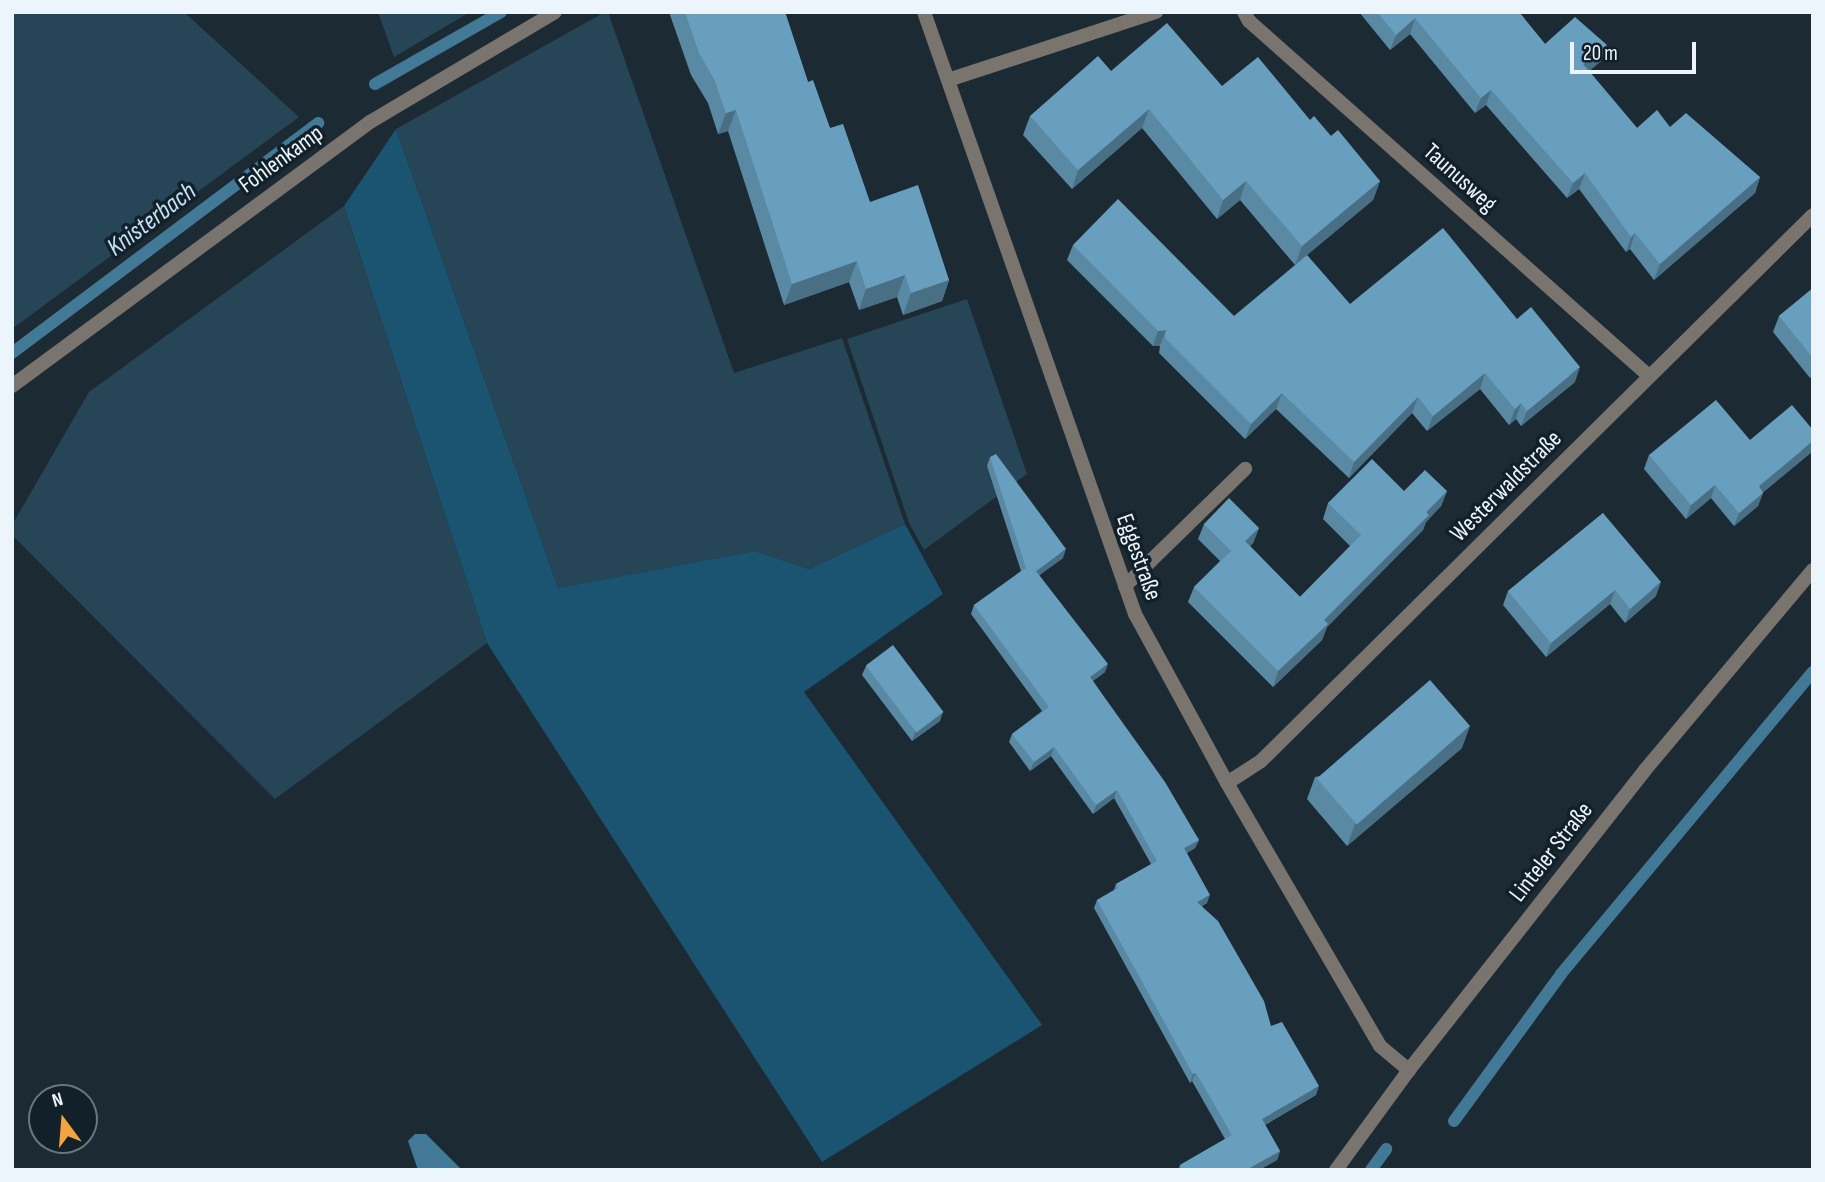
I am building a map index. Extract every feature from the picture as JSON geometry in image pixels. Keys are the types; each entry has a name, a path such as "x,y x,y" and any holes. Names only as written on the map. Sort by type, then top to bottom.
{"street":[{"name":"Fohlenkamp","path":"12,386 370,122 555,12"},
{"name":"Eggestraße","path":"924,12 1135,614 1227,783 1380,1046 1409,1070"},
{"path":"948,80 1156,12"},
{"name":"Taunusweg","path":"1244,12 1249,21 1649,376"},
{"name":"Westerwaldstraße","path":"1227,783 1261,761 1813,215"},
{"path":"1125,586 1245,469"},
{"name":"Linteler Straße","path":"1336,1170 1409,1070 1645,770 1813,570"}],"shaded area":[{"path":"12,12 184,12 299,117 12,329"},
{"path":"378,12 470,12 394,57"},
{"path":"608,12 734,373 842,338 905,524 809,569 755,551 558,588 396,129"},
{"path":"396,129 558,588 755,551 809,569 905,524 943,594 804,692 1042,1025 822,1162 487,643 344,206"},
{"path":"344,206 487,643 275,799 12,535 12,525 89,392"},
{"path":"967,299 1027,474 924,550 909,523 847,339"},
{"path":"415,1134 426,1134 462,1170 418,1170 408,1141"}],"building":[{"path":"685,12 785,12 808,82 813,80 830,128 843,124 870,202 918,185 949,280 911,293 905,275 866,289 857,261 792,284 736,110 726,113 715,81 699,53"},
{"path":"1377,12 1519,12 1545,44 1575,17 1607,45 1583,64 1637,128 1657,110 1670,127 1686,113 1760,177 1660,264 1635,233 1631,237 1585,173 1573,183 1491,90 1481,98 1415,18 1396,35"},
{"path":"1167,23 1222,86 1258,57 1310,120 1314,116 1331,136 1338,130 1380,181 1302,246 1246,181 1223,200 1149,109 1078,170 1030,116 1098,56 1111,71"},
{"path":"1118,199 1234,316 1307,255 1350,304 1443,228 1517,319 1531,307 1580,367 1527,411 1521,403 1515,409 1485,373 1433,416 1418,397 1354,462 1282,393 1251,424 1165,338 1166,330 1158,331 1073,245"},
{"path":"1813,288 1813,358 1779,316"},
{"path":"1716,400 1750,440 1792,405 1813,430 1813,441 1759,486 1763,493 1739,513 1715,485 1691,505 1649,455"},
{"path":"996,454 1066,549 1036,571 1108,664 1090,677 1165,782 1199,840 1184,848 1210,895 1197,902 1218,921 1264,1001 1271,1026 1282,1022 1319,1086 1262,1119 1280,1151 1246,1170 1182,1170 1180,1165 1232,1135 1196,1073 1193,1074 1097,900 1118,888 1116,884 1157,861 1117,790 1096,805 1054,747 1034,762 1012,734 1049,707 974,605 1026,568 990,457"},
{"path":"1372,459 1404,491 1425,470 1447,491 1426,512 1429,515 1324,620 1328,624 1278,671 1194,587 1231,551 1204,524 1229,498 1259,528 1245,541 1300,597 1361,535 1328,503"},
{"path":"1603,513 1661,582 1630,609 1615,590 1551,643 1508,591"},
{"path":"893,645 944,712 916,733 866,665"},
{"path":"1430,680 1470,726 1357,824 1317,778"}],"waterway":[{"name":"Knisterbach","path":"375,84 501,12"},
{"name":"Knisterbach","path":"12,353 318,123"},
{"path":"1454,1121 1561,974 1813,672"},
{"path":"1371,1170 1386,1149"}]}
